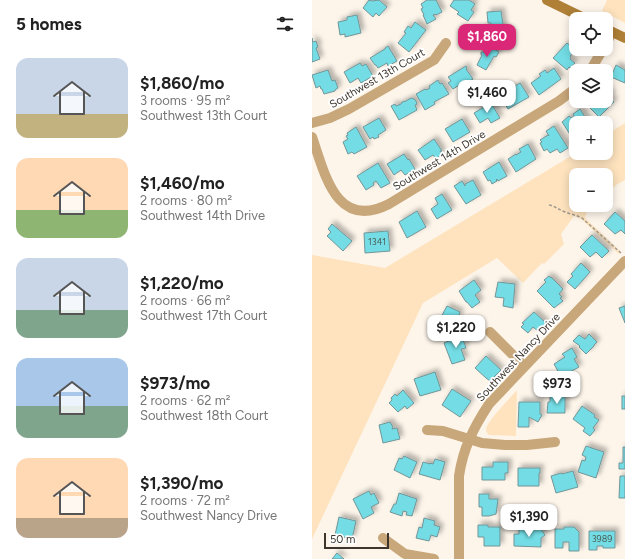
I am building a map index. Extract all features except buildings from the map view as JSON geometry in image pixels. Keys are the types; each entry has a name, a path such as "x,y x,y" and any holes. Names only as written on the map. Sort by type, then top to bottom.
{"main road":[{"path":"547,0 572,12"},
{"path":"613,32 625,38"}],"street":[{"name":"Southwest 13th Court","path":"312,123 330,118 349,109 434,60 446,43"},
{"name":"Southwest 14th Drive","path":"312,137 328,182 337,197 349,208 361,211 372,211 389,204 559,101 569,93"},
{"name":"Southwest Nancy Drive","path":"459,559 459,476 461,463 469,439 478,421 489,404 524,366 623,266"},
{"path":"490,332 524,366"},
{"path":"427,430 443,431 482,443 527,445 555,442"},
{"path":"383,538 405,554 434,559"}],"path":[{"path":"549,205 582,218 625,257"}],"shaded area":[{"path":"607,0 625,0 625,23 613,17 613,12 602,11"},
{"path":"625,123 625,180 613,188 613,168 569,168 569,212 587,212 585,218 621,252 619,254 581,219 574,216 561,234 564,244 544,264 542,263 523,283 497,258 423,303 312,539 312,255 385,268 569,157 569,160 613,160 613,131"},
{"path":"517,390 516,436 489,435 486,430 488,425"}]}
